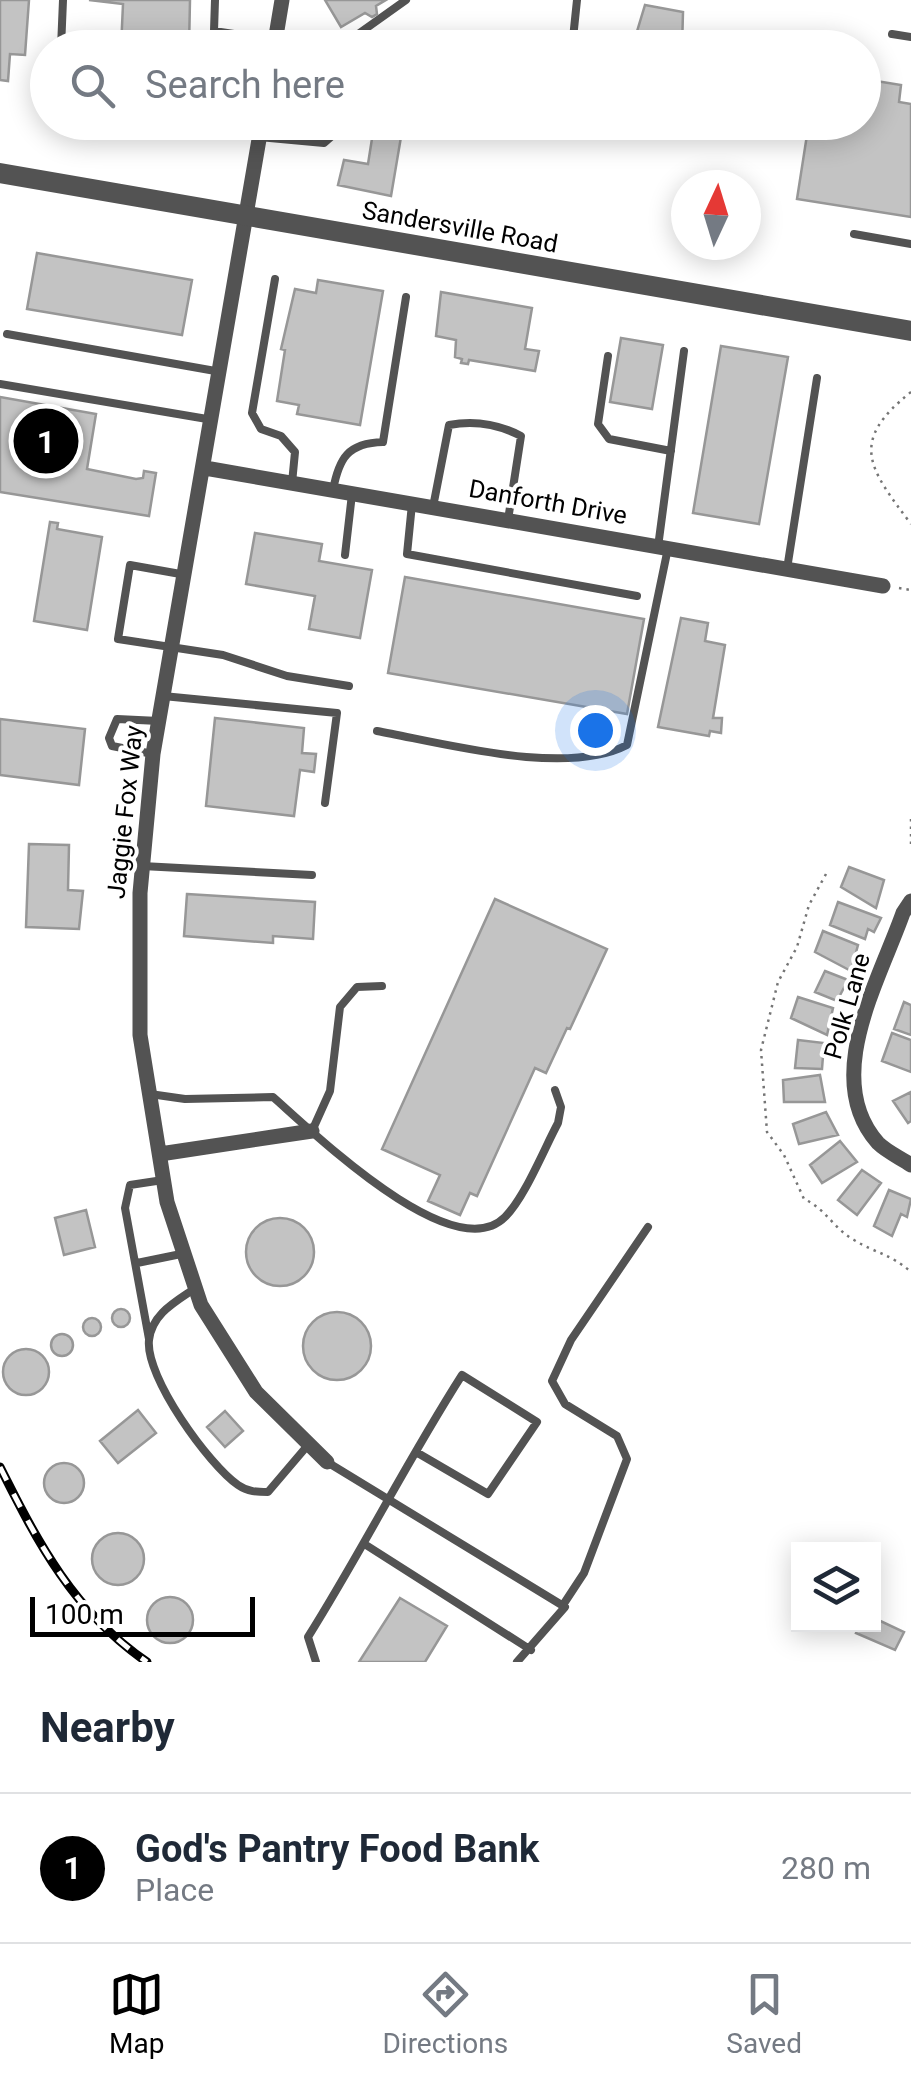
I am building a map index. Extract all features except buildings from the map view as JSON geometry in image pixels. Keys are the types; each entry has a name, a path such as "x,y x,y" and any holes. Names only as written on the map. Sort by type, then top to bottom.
{"street":[{"path":"277,30 282,0"},
{"name":"Jaggie Fox Way","path":"258,140 153,754 142,866 140,1035 164,1180 181,1254 194,1289 234,1363 327,1462"},
{"name":"Sandersville Road","path":"0,173 911,331"},
{"name":"Danforth Drive","path":"205,468 883,586"},
{"name":"Polk Lane","path":"911,901 891,946 851,1070 856,1107 879,1144 911,1165"},
{"path":"160,1154 312,1131"}],"lane":[{"path":"62,30 63,0"},
{"path":"214,30 215,0"},
{"path":"364,30 406,0"},
{"path":"574,30 577,0"},
{"path":"892,34 911,37"},
{"path":"854,234 911,244"},
{"path":"274,279 252,413 261,429 290,442 296,452 292,483"},
{"path":"333,490 338,463 348,451 363,443 382,442 406,296"},
{"path":"8,334 221,372"},
{"path":"377,730 528,758 613,752 627,744 663,547 684,351"},
{"path":"608,356 598,424 609,439 671,450"},
{"path":"787,569 817,378"},
{"path":"0,384 213,420"},
{"path":"433,508 449,424 468,421 504,427 521,436 508,520"},
{"path":"344,555 352,494"},
{"path":"412,504 407,554 638,596"},
{"path":"186,575 130,565 118,639 223,654 287,676 348,686"},
{"path":"164,696 338,713 325,803"},
{"path":"153,754 112,746 111,724 126,717 159,720"},
{"path":"142,866 312,875"},
{"path":"312,1131 330,1091 340,1007 357,987 382,986"},
{"path":"148,1094 184,1099 273,1097 401,1202 460,1230 476,1232 506,1216 558,1123 561,1108 555,1090"},
{"path":"164,1180 130,1185 125,1208 152,1362 174,1412 236,1484 252,1492 268,1492 287,1475 308,1445"},
{"path":"517,1662 530,1650 584,1572 626,1459 618,1436 565,1404 552,1381 571,1340 648,1227"},
{"path":"137,1262 181,1254"},
{"path":"149,1339 162,1310 194,1289"},
{"path":"316,1662 308,1637 366,1545 416,1452 462,1375 536,1422 488,1494 416,1452"},
{"path":"327,1462 562,1605"},
{"path":"366,1545 530,1650"}],"path":[{"path":"911,392 888,412 868,444 869,461 911,524"},
{"path":"911,819 911,848"},
{"path":"826,874 809,905 797,947 778,982 761,1050 767,1132 784,1155 804,1199 822,1208 858,1243 887,1252 911,1272"}],"railway":[{"path":"0,1467 44,1549 78,1598 121,1642 147,1662"}],"place":[{"name":"God's Pantry Food Bank","path":"46,441"}]}
